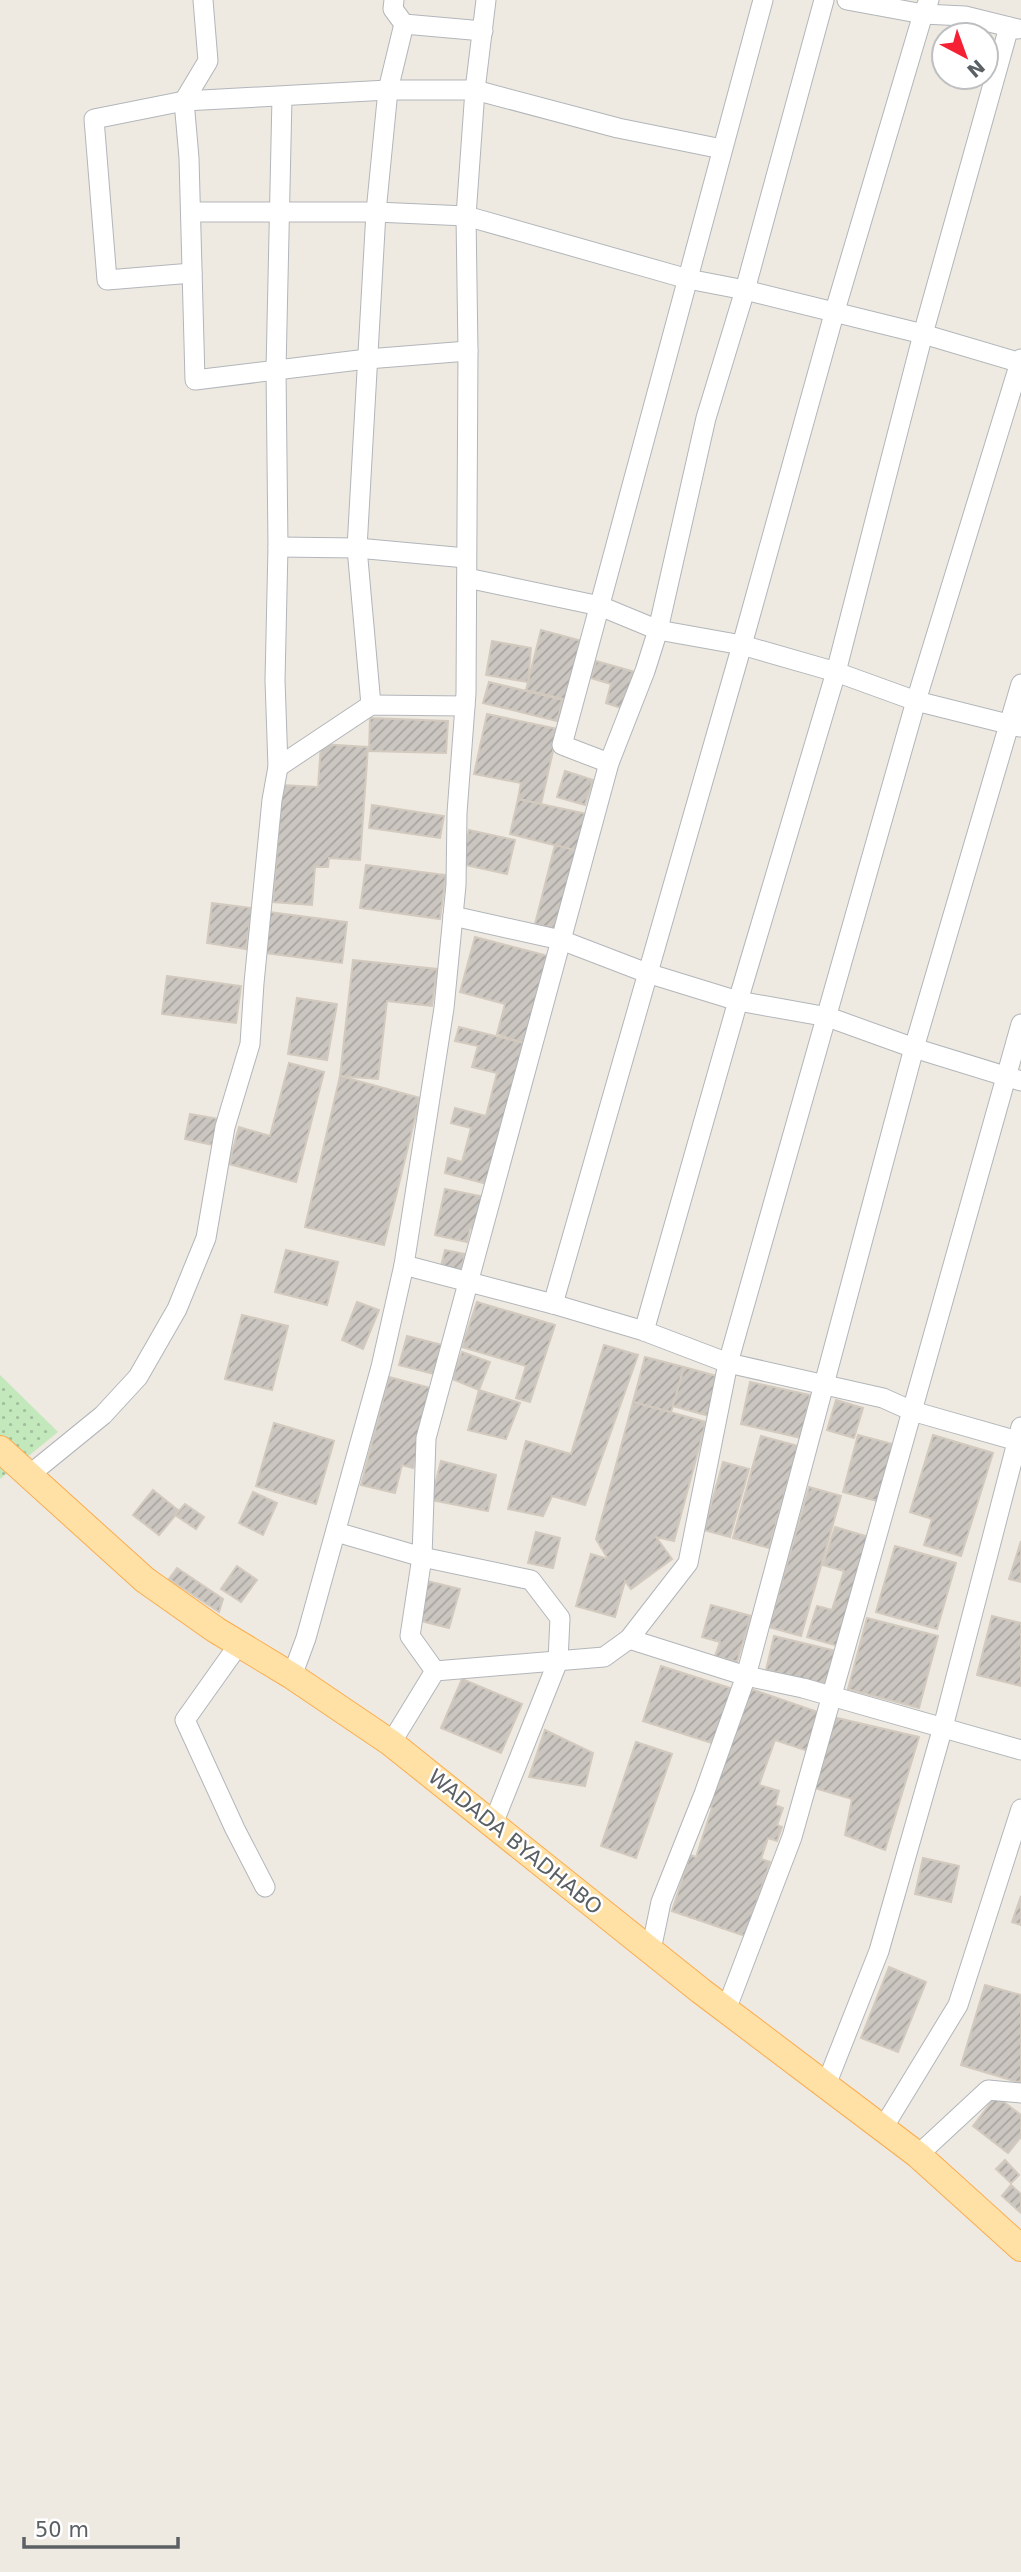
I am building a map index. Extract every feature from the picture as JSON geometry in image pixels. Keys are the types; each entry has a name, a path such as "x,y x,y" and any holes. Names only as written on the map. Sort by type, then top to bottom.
{"main road":[{"name":"WADADA BYADHABO","path":"0,1449 145,1580 391,1742 726,2010 918,2155 1021,2248"}],"street":[{"path":"203,0 208,61 184,102 191,212 195,380 367,359 468,351"},
{"path":"394,0 393,9 404,24 483,31"},
{"path":"292,1676 306,1638 381,1367 404,1265 444,1009 453,916 465,706 468,351 466,216 475,90 486,0"},
{"path":"609,763 562,745 763,0"},
{"path":"435,1671 410,1636 422,1557 426,1438 609,763 658,630 706,418 745,290 824,0"},
{"path":"644,1331 836,672 923,334 1015,28 926,7 847,0"},
{"path":"553,1304 834,314 926,7"},
{"path":"370,705 357,548 376,212 388,90 404,24"},
{"path":"192,272 107,280 94,118 184,102 388,90 475,90 618,128 722,149"},
{"path":"28,1476 103,1415 138,1377 177,1309 206,1238 225,1127 250,1044 272,800 278,767 275,680 278,547 276,370 282,97"},
{"path":"191,212 376,212 466,216 688,279 745,290 923,334 1021,362 916,701 728,1363 688,1563 629,1639 604,1657 435,1671"},
{"path":"278,547 357,548 467,568 600,606 658,630 742,645 836,672 916,701 1015,725"},
{"path":"651,1950 661,1902 704,1794 746,1676 914,1048 1015,725 1021,684"},
{"path":"278,767 370,705 465,706"},
{"path":"453,916 561,940 647,973 738,1001 828,1017 914,1048 1014,1079"},
{"path":"726,2010 792,1837 912,1411 1014,1079 1021,1024"},
{"path":"404,1265 644,1331 728,1363 883,1398 912,1411 1020,1437 943,1727 879,1951 826,2085"},
{"path":"335,1532 422,1557 531,1580 560,1618 558,1661 493,1824"},
{"path":"629,1639 746,1676 803,1688 1021,1750"},
{"path":"239,1644 185,1720 265,1887"},
{"path":"391,1742 435,1671"},
{"path":"883,2128 958,2005 1021,1809"},
{"path":"918,2155 988,2090 1021,2093"}],"green space":[{"path":"0,1375 58,1432 0,1479"}],"building":[{"path":"541,630 582,641 568,700 526,690"},
{"path":"492,641 531,648 528,682 486,675"},
{"path":"596,661 635,672 624,709 606,703 611,684 591,678"},
{"path":"489,682 563,700 557,721 483,703"},
{"path":"487,714 558,729 541,804 518,799 521,783 474,774"},
{"path":"370,718 448,721 446,753 369,751"},
{"path":"321,744 368,747 360,860 329,858 328,867 315,867 312,905 273,902 282,785 318,787"},
{"path":"565,771 593,780 585,805 557,797"},
{"path":"518,799 587,814 578,851 510,834"},
{"path":"372,805 444,816 440,838 369,828"},
{"path":"469,830 515,840 507,874 461,864"},
{"path":"555,845 578,851 559,930 535,924"},
{"path":"366,865 446,875 440,919 360,908"},
{"path":"212,903 252,908 246,949 207,943"},
{"path":"269,912 347,922 342,963 264,953"},
{"path":"475,937 548,956 523,1043 497,1034 505,1004 460,992"},
{"path":"353,960 437,969 432,1006 387,1001 378,1079 340,1076"},
{"path":"167,976 241,986 236,1023 162,1014"},
{"path":"297,998 337,1004 327,1060 288,1054"},
{"path":"459,1027 523,1043 487,1184 445,1173 448,1158 462,1162 471,1128 451,1123 455,1108 486,1116 497,1073 472,1067 478,1046 455,1041"},
{"path":"289,1063 324,1072 296,1182 229,1164 239,1127 270,1136"},
{"path":"340,1076 420,1098 384,1245 305,1227"},
{"path":"190,1114 219,1119 213,1145 185,1139"},
{"path":"445,1189 485,1197 478,1228 470,1229 467,1242 435,1235"},
{"path":"286,1250 338,1262 327,1305 275,1292"},
{"path":"445,1250 465,1254 461,1271 441,1266"},
{"path":"357,1302 379,1310 363,1349 342,1340"},
{"path":"477,1302 555,1325 530,1402 516,1398 526,1366 462,1347"},
{"path":"242,1315 288,1326 272,1390 225,1379"},
{"path":"407,1336 442,1345 434,1374 399,1365"},
{"path":"604,1345 638,1355 585,1505 552,1496 543,1516 508,1509 526,1441 571,1454"},
{"path":"462,1352 490,1362 479,1390 452,1379"},
{"path":"645,1357 684,1367 671,1412 633,1402"},
{"path":"684,1367 720,1377 709,1416 673,1406"},
{"path":"389,1377 434,1389 413,1468 402,1465 395,1493 361,1485"},
{"path":"750,1382 810,1395 801,1438 741,1424"},
{"path":"479,1390 520,1403 506,1439 468,1430"},
{"path":"836,1400 863,1408 854,1438 827,1430"},
{"path":"633,1402 706,1422 674,1541 656,1537 672,1559 631,1589 625,1581 615,1617 576,1606 591,1554 608,1559 596,1539"},
{"path":"274,1423 334,1441 316,1504 256,1486"},
{"path":"858,1435 896,1445 881,1502 843,1492"},
{"path":"933,1435 993,1453 961,1556 924,1545 932,1519 910,1512"},
{"path":"761,1436 798,1446 769,1548 733,1538"},
{"path":"441,1461 496,1475 488,1511 431,1500"},
{"path":"723,1462 749,1469 730,1537 704,1530"},
{"path":"809,1487 841,1496 801,1636 769,1627"},
{"path":"153,1490 179,1511 159,1535 133,1515"},
{"path":"253,1492 277,1503 263,1535 239,1523"},
{"path":"185,1504 204,1517 196,1529 175,1515"},
{"path":"835,1527 872,1538 838,1646 807,1637 817,1606 832,1610 844,1571 823,1565"},
{"path":"536,1532 560,1538 553,1568 528,1563"},
{"path":"1021,1541 1021,1582 1009,1579"},
{"path":"895,1546 956,1563 937,1629 876,1612"},
{"path":"237,1566 257,1580 241,1602 221,1589"},
{"path":"177,1568 223,1599 219,1612 169,1579"},
{"path":"427,1581 460,1589 449,1628 417,1620"},
{"path":"711,1605 751,1616 737,1662 715,1656 720,1642 702,1637"},
{"path":"992,1616 1021,1623 1021,1686 977,1675"},
{"path":"867,1618 938,1636 919,1708 848,1689"},
{"path":"774,1636 836,1651 827,1685 766,1670"},
{"path":"661,1666 733,1689 715,1744 643,1721"},
{"path":"462,1679 522,1704 501,1753 441,1728"},
{"path":"748,1688 821,1713 808,1751 775,1740 759,1785 779,1791 775,1805 783,1808 777,1825 782,1827 777,1841 768,1838 761,1859 770,1862 745,1936 672,1911 690,1855 696,1857 712,1808 707,1806"},
{"path":"833,1717 919,1737 885,1850 845,1835 852,1799 808,1786"},
{"path":"545,1730 593,1753 585,1786 529,1777"},
{"path":"636,1742 672,1754 636,1858 601,1846"},
{"path":"923,1858 959,1866 951,1902 915,1894"},
{"path":"1021,1896 1021,1925 1012,1922"},
{"path":"889,1967 926,1982 898,2052 861,2038"},
{"path":"985,1985 1021,1995 1021,2083 961,2065"},
{"path":"996,2096 1021,2115 1021,2137 1008,2153 973,2126"},
{"path":"1005,2160 1019,2175 1011,2183 996,2169"},
{"path":"1011,2185 1021,2194 1021,2213 1002,2196"}]}
